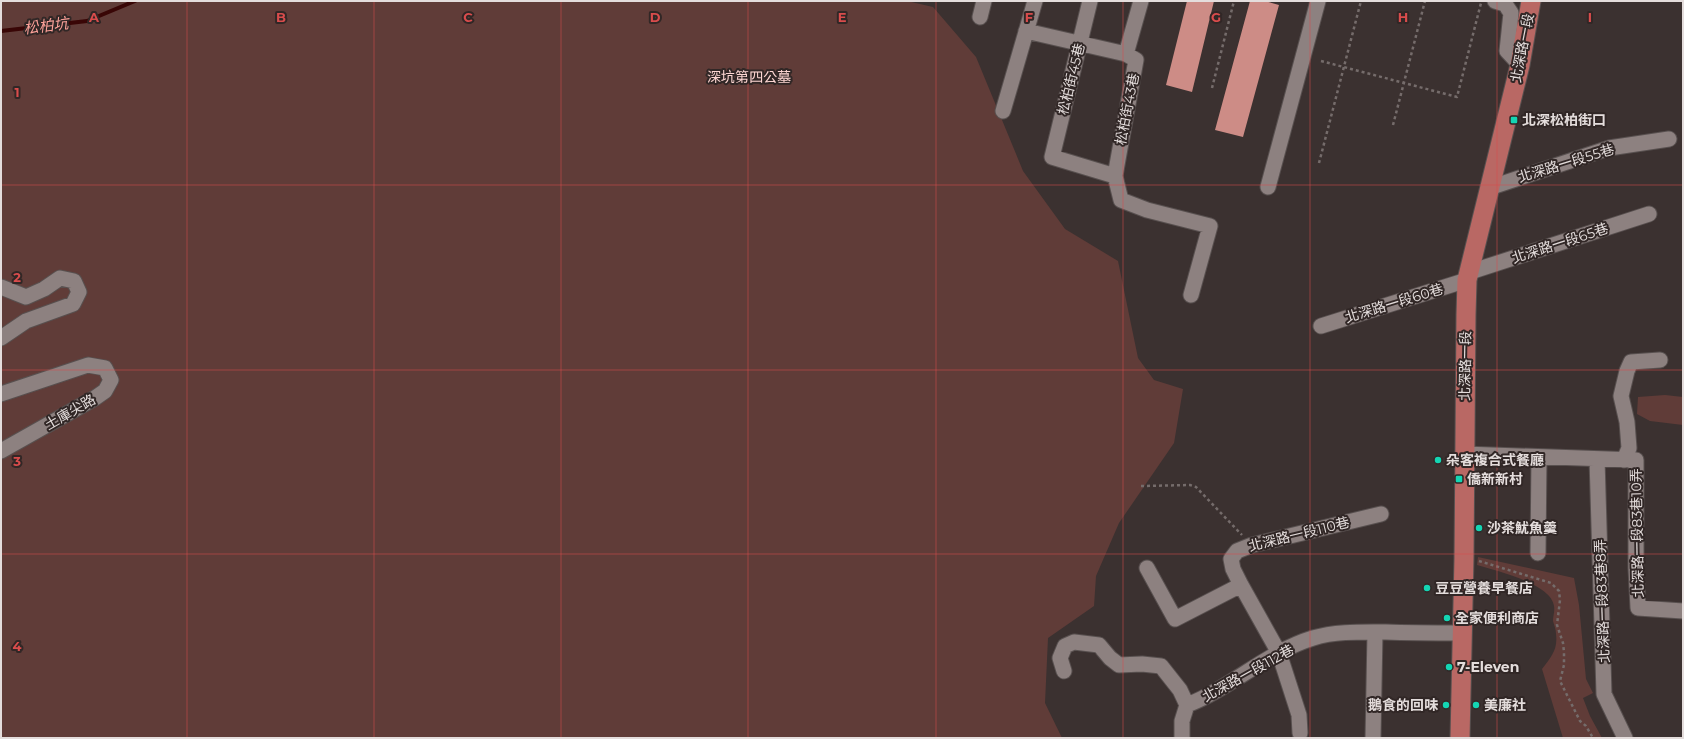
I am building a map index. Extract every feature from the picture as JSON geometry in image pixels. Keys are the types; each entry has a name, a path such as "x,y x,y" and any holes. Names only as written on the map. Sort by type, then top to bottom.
{"main road":[{"name":"北深路一段","path":"1460,738 1464,558 1464,454 1469,276 1489,188 1520,65 1531,1"}],"street":[{"path":"980,17 984,1"},
{"path":"1003,111 1035,1"},
{"name":"松柏街45巷","path":"1090,1 1052,157 1115,176"},
{"name":"松柏街43巷","path":"1115,176 1136,60 1126,54 1141,1"},
{"path":"1268,187 1318,1"},
{"path":"1495,1 1505,4 1511,14 1507,51 1520,65"},
{"path":"1026,31 1126,54"},
{"name":"北深路一段55巷","path":"1489,188 1609,148 1669,139"},
{"path":"1115,176 1121,200 1147,210 1210,226 1191,295"},
{"name":"北深路一段65巷","path":"1469,276 1649,214"},
{"name":"北深路一段60巷","path":"1321,326 1469,276"},
{"path":"1,287 26,297 44,290 60,278 74,281 78,292 74,304 26,321 1,338"},
{"path":"1464,454 1630,460 1627,422 1621,396 1627,371 1631,362 1660,360"},
{"name":"土庫尖路","path":"1,394 88,365 104,368 111,380 105,391 95,398 1,451"},
{"path":"1538,553 1539,457"},
{"name":"北深路一段83巷8弄","path":"1597,459 1604,694 1624,738"},
{"name":"北深路一段83巷10弄","path":"1630,460 1638,608 1683,611"},
{"name":"北深路一段110巷","path":"1300,733 1299,715 1279,653 1241,585 1233,569 1231,559 1237,551 1252,545 1381,514"},
{"path":"1147,568 1175,619 1241,585"},
{"name":"北深路一段112巷","path":"1064,671 1060,658 1065,646 1074,642 1099,645 1110,658 1119,665 1142,664 1161,666 1171,681 1180,690 1187,705 1206,697 1279,653 1313,638 1346,632 1462,633"},
{"path":"1373,738 1375,632"},
{"path":"1182,738 1182,721 1187,705"}],"path":[{"path":"1212,88 1234,1"},
{"path":"1319,163 1361,1"},
{"path":"1393,125 1425,1"},
{"path":"1321,61 1457,97 1482,1"},
{"path":"1141,486 1190,485 1196,487 1252,545"},
{"path":"1464,558 1479,561 1551,583 1559,591 1560,605 1557,625 1563,643 1564,652 1564,665 1560,681 1580,721 1586,726 1593,738"}],"green space":[{"name":"深坑第四公墓","path":"1,1 907,1 933,7 976,57 1023,171 1065,229 1118,261 1138,358 1154,380 1183,389 1174,443 1119,523 1096,576 1094,606 1048,638 1045,703 1062,738 1,738"},
{"path":"1665,395 1683,397 1683,425 1650,421 1637,414 1638,397"},
{"path":"1478,557 1574,578 1579,605 1586,679 1593,693 1583,698 1590,716 1602,738 1563,738 1542,669 1553,653 1556,645 1556,632 1553,621 1554,606 1551,598 1543,591 1522,579 1477,565"}],"building":[{"path":"1187,1 1214,1 1192,92 1166,85"},
{"path":"1250,1 1265,1 1279,5 1243,137 1215,130"}],"waterway":[{"name":"松柏坑","path":"1,31 87,21 135,1"}],"place":[{"name":"北深松柏街口","path":"1514,120"},
{"name":"朵客複合式餐廳","path":"1438,460"},
{"name":"僑新新村","path":"1459,479"},
{"name":"沙茶魷魚羹","path":"1479,528"},
{"name":"豆豆營養早餐店","path":"1427,588"},
{"name":"全家便利商店","path":"1447,618"},
{"name":"7-Eleven","path":"1449,667"},
{"name":"鵝食的回味","path":"1446,705"},
{"name":"美廉社","path":"1476,705"}]}
